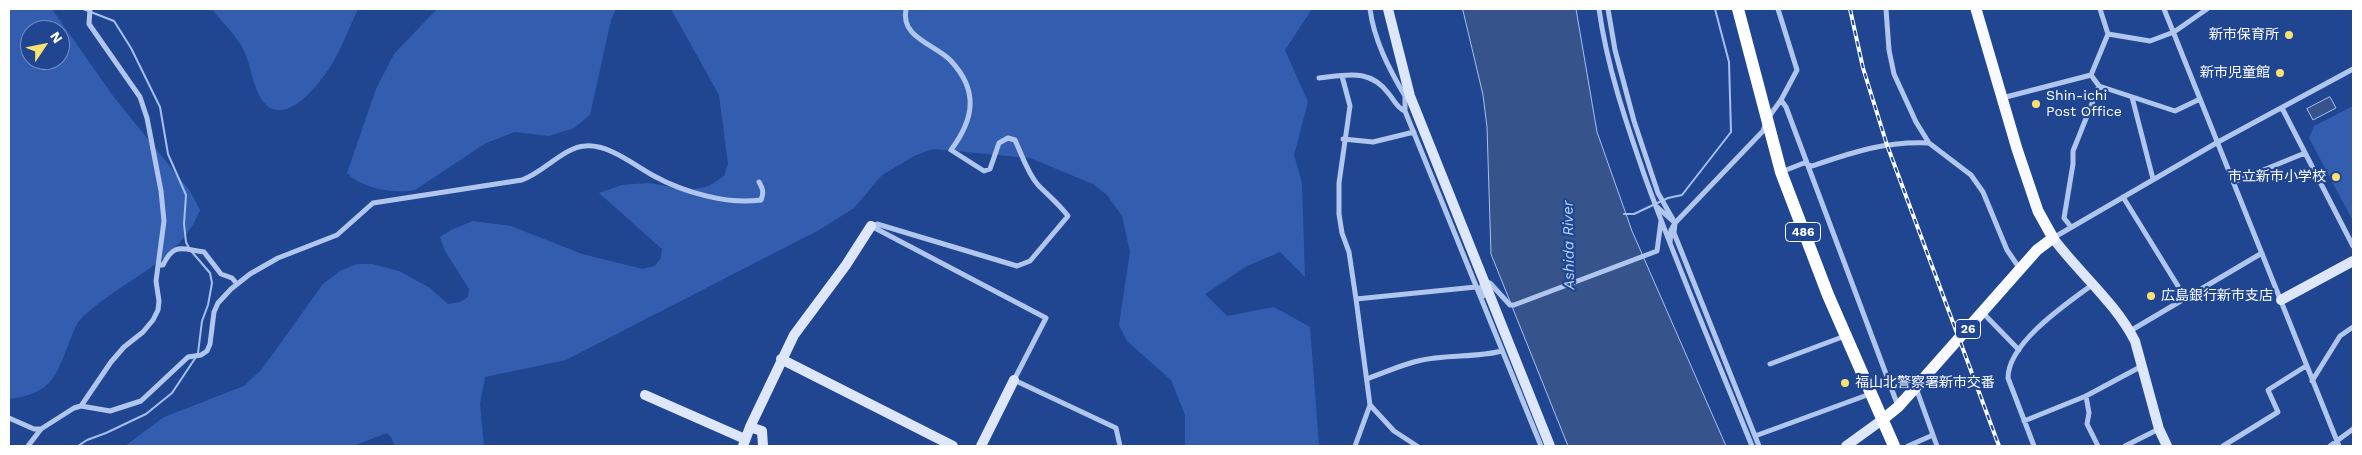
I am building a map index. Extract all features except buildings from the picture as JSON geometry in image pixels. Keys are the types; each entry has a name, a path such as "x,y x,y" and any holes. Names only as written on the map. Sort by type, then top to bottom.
{"highway":[{"name":"486","path":"1738,9 1781,172 1845,336 1894,446"}],"main road":[{"path":"1976,9 2038,211 2053,238"},
{"name":"26","path":"1882,420 1898,407 2037,250 2053,238"}],"street":[{"path":"81,406 111,362 153,320 159,302 156,281 164,221 161,191 140,97 89,24 90,9"},
{"path":"645,395 744,443 781,359 806,316 846,265 871,226 876,224 1017,266 1030,261 1068,216 1057,201 1038,184 1025,166 1015,140 1008,138 999,143 990,169 984,171 951,150 964,133 969,120 971,108 968,91 951,61 915,36 908,25 905,15 906,9"},
{"path":"1370,9 1372,24 1388,68 1407,96 1405,111 1550,446"},
{"path":"1388,9 1407,96 1480,284 1487,315 1541,446"},
{"path":"1599,9 1612,72 1625,120 1661,221 1752,446"},
{"path":"1608,9 1615,50 1634,121 1658,193 1675,223 1674,234 1759,446"},
{"path":"1670,243 1671,230 1675,223 1763,132 1766,121 1782,100 1797,70 1778,9"},
{"path":"1886,9 1889,50 1894,74 1916,122 1929,143 1975,180 1995,216 2007,250 2020,270"},
{"path":"2091,76 2108,34 2100,9"},
{"path":"2164,9 2338,444"},
{"path":"2108,34 2150,41 2174,32 2207,9"},
{"path":"2167,446 2159,428 2130,331 2118,314 2053,238 2218,142 2353,69"},
{"path":"1320,78 1362,74 1370,77 1387,91 1401,110 1405,111"},
{"path":"1342,76 1350,106 1339,183 1339,214 1342,232 1349,252 1370,405 1355,446"},
{"path":"2002,98 2091,76"},
{"path":"2091,76 2099,86 2175,111 2200,99"},
{"path":"2071,227 2064,218 2074,164 2072,151 2099,86"},
{"path":"2132,96 2153,179"},
{"path":"1782,100 1898,407"},
{"path":"2282,108 2353,246"},
{"path":"1344,139 1373,142 1414,132"},
{"path":"1781,172 1804,163 1812,166 1864,149 1901,142 1929,143"},
{"path":"28,446 41,429 74,408 81,406 110,411 141,401 188,357 201,355 207,351 210,344 214,312 218,303 237,284 278,258 337,235 373,203 522,180 533,176 574,148 586,146 609,151 682,190 716,197 753,201 761,200 763,195 764,190 759,182"},
{"path":"2234,182 2305,153"},
{"path":"2123,197 2186,299"},
{"path":"1656,206 1668,219 1675,223"},
{"path":"1356,299 1490,283 1510,305 1514,305 1657,251 1661,221"},
{"path":"871,226 1046,318 981,446"},
{"path":"159,265 163,265 169,252 176,248 204,252 221,274 232,278 237,284"},
{"path":"2130,331 2262,253"},
{"path":"2280,300 2353,261"},
{"path":"1480,284 1480,290 1490,313 1487,315"},
{"path":"2034,446 2008,378 2008,367 2018,350 2060,308 2092,285"},
{"path":"1982,313 2018,350"},
{"path":"2312,381 2340,336 2353,327"},
{"path":"1770,364 1845,336"},
{"path":"1367,379 1417,361 1502,351"},
{"path":"781,359 953,446"},
{"path":"2024,421 2086,396 2142,366"},
{"path":"2223,446 2278,412 2268,390 2306,366"},
{"path":"1014,380 1116,428 1120,446"},
{"path":"1915,388 1936,446"},
{"path":"1755,436 1871,394"},
{"path":"2086,396 2089,413 2087,424 2098,446"},
{"path":"1370,405 1394,431 1417,446"},
{"path":"9,418 34,429 41,429"},
{"path":"1846,446 1882,420"},
{"path":"750,427 762,431 763,446"},
{"path":"2125,446 2159,428"},
{"path":"2330,446 2338,444 2353,429"},
{"path":"1908,446 1933,435"}],"shaded area":[{"path":"9,9 52,9 60,20 20,20 20,70 70,70 70,35 113,96 190,191 200,210 190,229 163,258 95,306 80,320 75,327 56,373 44,388 23,397 9,399"},
{"path":"212,9 358,9 334,60 316,86 297,104 287,109 277,110 267,106 259,95 241,45"},
{"path":"437,9 616,9 611,20 590,115 574,128 549,136 515,132 486,143 415,190 388,191 361,183 347,173 376,89 394,54"},
{"path":"671,9 1312,9 1285,50 1308,102 1294,155 1302,183 1305,277 1280,252 1247,266 1205,294 1227,316 1274,307 1310,327 1319,446 1185,446 1185,415 1171,380 1127,341 1119,325 1130,252 1122,216 1107,195 1093,184 1030,158 933,149 914,156 882,175 854,208 819,230 566,360 485,377 480,404 484,446 395,446 387,433 353,446 125,446 164,417 244,386 262,369 323,284 340,271 357,264 372,264 399,271 430,288 448,304 460,302 468,297 469,289 445,251 440,237 473,221 511,226 582,254 643,269 655,266 661,258 662,249 599,193 622,185 648,183 690,190 709,186 724,176 728,164 719,95"},
{"path":"2353,106 2353,221 2309,138 2314,126"}],"water":[{"name":"Ashida River","path":"1463,9 1576,9 1597,132 1632,231 1726,446 1568,446 1491,254 1487,127 1483,95"},
{"path":"2330,97 2336,108 2313,120 2307,109"}],"waterway":[{"path":"83,9 114,21 131,48 160,107 168,154 186,195 184,224 186,242 189,248"},
{"path":"1624,214 1634,214 1668,198 1682,195 1731,132 1729,62 1715,9"},
{"path":"192,252 210,273 212,283 208,305 202,321 198,353"},
{"path":"78,446 87,440 146,414 172,393 196,357"}],"railway":[{"path":"1850,9 1863,68 1887,145 1999,446"}],"place":[{"name":"新市保育所","path":"2289,35"},
{"name":"新市児童館","path":"2280,73"},
{"name":"Shin-ichi Post Office","path":"2036,104"},
{"name":"市立新市小学校","path":"2336,177"},
{"name":"広島銀行新市支店","path":"2151,296"},
{"name":"福山北警察署新市交番","path":"1845,383"}]}
